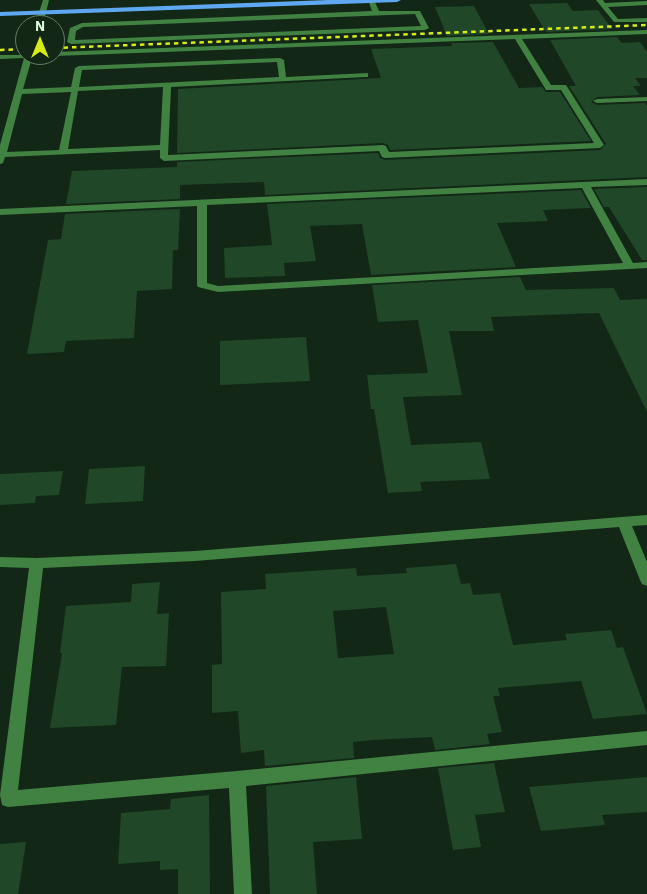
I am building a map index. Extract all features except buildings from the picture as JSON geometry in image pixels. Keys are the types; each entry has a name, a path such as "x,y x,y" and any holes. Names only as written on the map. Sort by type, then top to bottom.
{"highway":[{"path":"119,1 138,0"},
{"path":"0,14 163,8 215,3 397,0"}],"street":[{"path":"371,1 376,13"},
{"path":"41,15 45,2"},
{"path":"601,2 647,3"},
{"path":"601,2 616,21 647,20"},
{"path":"162,39 163,8"},
{"path":"418,12 425,28 71,42 73,30 82,25 376,13 418,12"},
{"path":"65,54 647,32"},
{"path":"167,84 164,158 382,148 385,155 600,145 563,87 549,88 517,37"},
{"path":"278,46 283,79"},
{"path":"0,57 15,56"},
{"path":"63,152 79,68 280,60"},
{"path":"27,65 1,159 63,152 164,147"},
{"path":"20,92 365,75"},
{"path":"597,101 647,99"},
{"path":"0,212 647,182"},
{"path":"584,185 630,266"},
{"path":"202,204 202,285 218,289 647,265"},
{"path":"0,562 195,556 647,520"},
{"path":"624,522 647,580"},
{"path":"37,562 8,798 237,779 647,738"},
{"path":"237,779 243,894"}],"railway":[{"path":"65,48 647,25"},
{"path":"0,50 15,49"}]}
